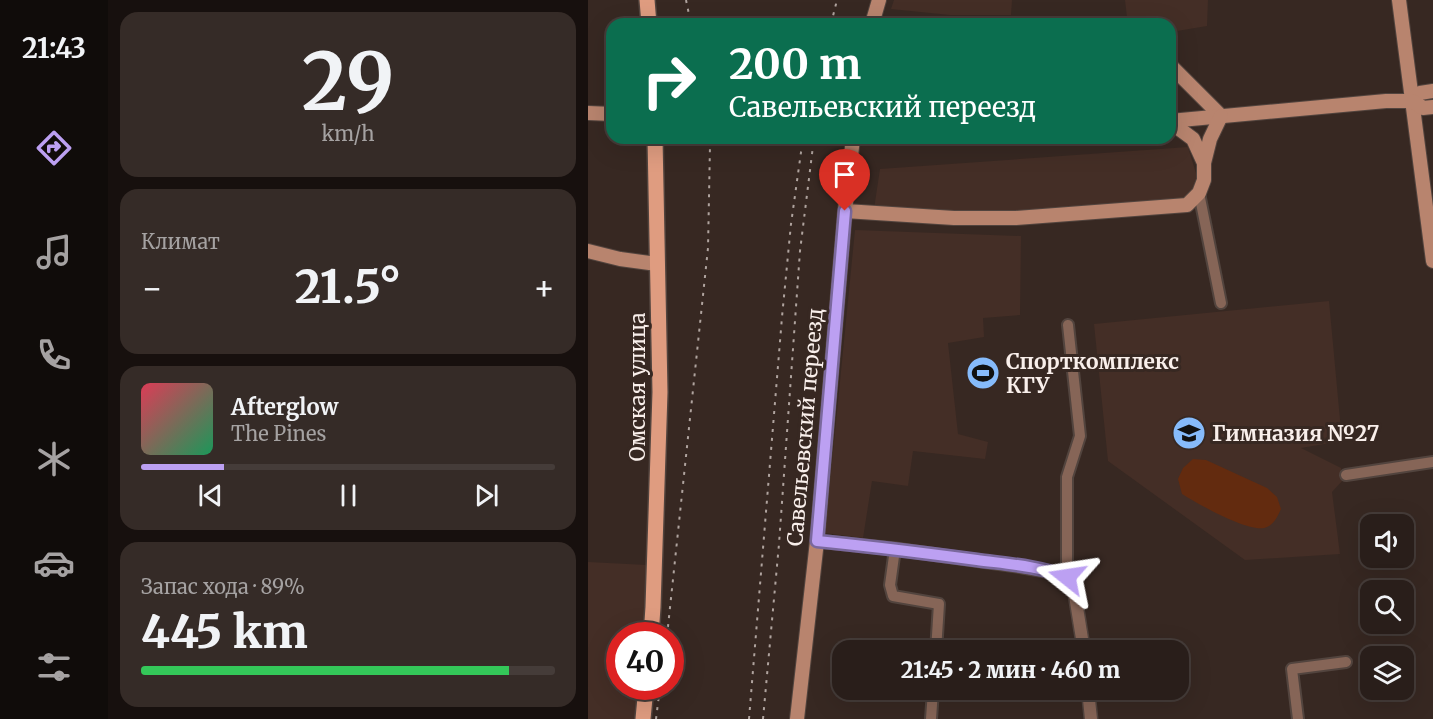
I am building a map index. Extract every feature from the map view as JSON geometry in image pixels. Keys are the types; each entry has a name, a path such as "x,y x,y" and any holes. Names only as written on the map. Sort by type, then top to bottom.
{"main road":[{"path":"648,0 649,18"},
{"path":"874,18 879,0"},
{"path":"1399,0 1433,261"},
{"path":"1176,71 1221,116"},
{"path":"1412,101 1420,93 1433,92"},
{"path":"1176,120 1386,101 1412,101 1423,108 1433,107"},
{"path":"588,113 606,113"},
{"path":"845,211 954,218 1018,218 1187,205 1199,193 1204,180 1204,163 1210,139 1221,116"},
{"path":"1176,126 1192,139 1204,163"},
{"name":"Омская улица","path":"652,622 660,392 655,144"},
{"name":"Савельевский переезд","path":"797,719 817,541 852,144"},
{"path":"588,251 620,259 657,264"},
{"path":"644,719 645,700"}],"street":[{"path":"1199,193 1221,303"},
{"path":"1068,325 1080,436 1067,477 1070,580 1082,640"},
{"path":"1346,475 1433,462"},
{"path":"817,541 895,549 1023,567 1057,573 1070,580"},
{"path":"895,549 890,585 893,596 939,604 937,640"},
{"path":"1298,719 1292,669 1346,662"},
{"path":"931,719 932,700"},
{"path":"1089,700 1091,719"}],"shaded area":[{"path":"894,0 1012,0 1011,15 950,15 891,9"},
{"path":"1125,0 1208,0 1207,26 1177,31 1176,18 1127,17"},
{"path":"1188,147 1198,180 1189,199 1018,214 874,209 880,169"},
{"path":"855,230 1021,236 1020,315 983,318 984,337 948,343 958,434 988,442 985,459 913,451 908,486 872,481 863,538 825,533"},
{"name":"Гимназия №27","path":"1329,301 1342,441 1301,448 1341,468 1343,480 1332,492 1340,554 1245,560 1108,461 1094,324"},
{"path":"1193,459 1206,460 1267,488 1277,497 1281,509 1274,522 1267,527 1249,526 1224,517 1182,494 1178,479 1183,468"},
{"path":"588,562 647,565 647,622 606,622 606,700 639,700 637,719 588,719"}],"railway":[{"path":"686,0 690,18"},
{"path":"832,18 837,0"},
{"path":"668,622 708,248 710,144"},
{"path":"749,719 782,317 791,224 802,144"},
{"path":"763,719 779,544 800,251 813,144"},
{"path":"656,719 658,700"}],"place":[{"name":"Спорткомплекс КГУ","path":"983,373"},
{"name":"Гимназия №27","path":"1189,433"}],"route":[{"path":"845,211 817,541 895,549 1023,567 1067,577"}]}
